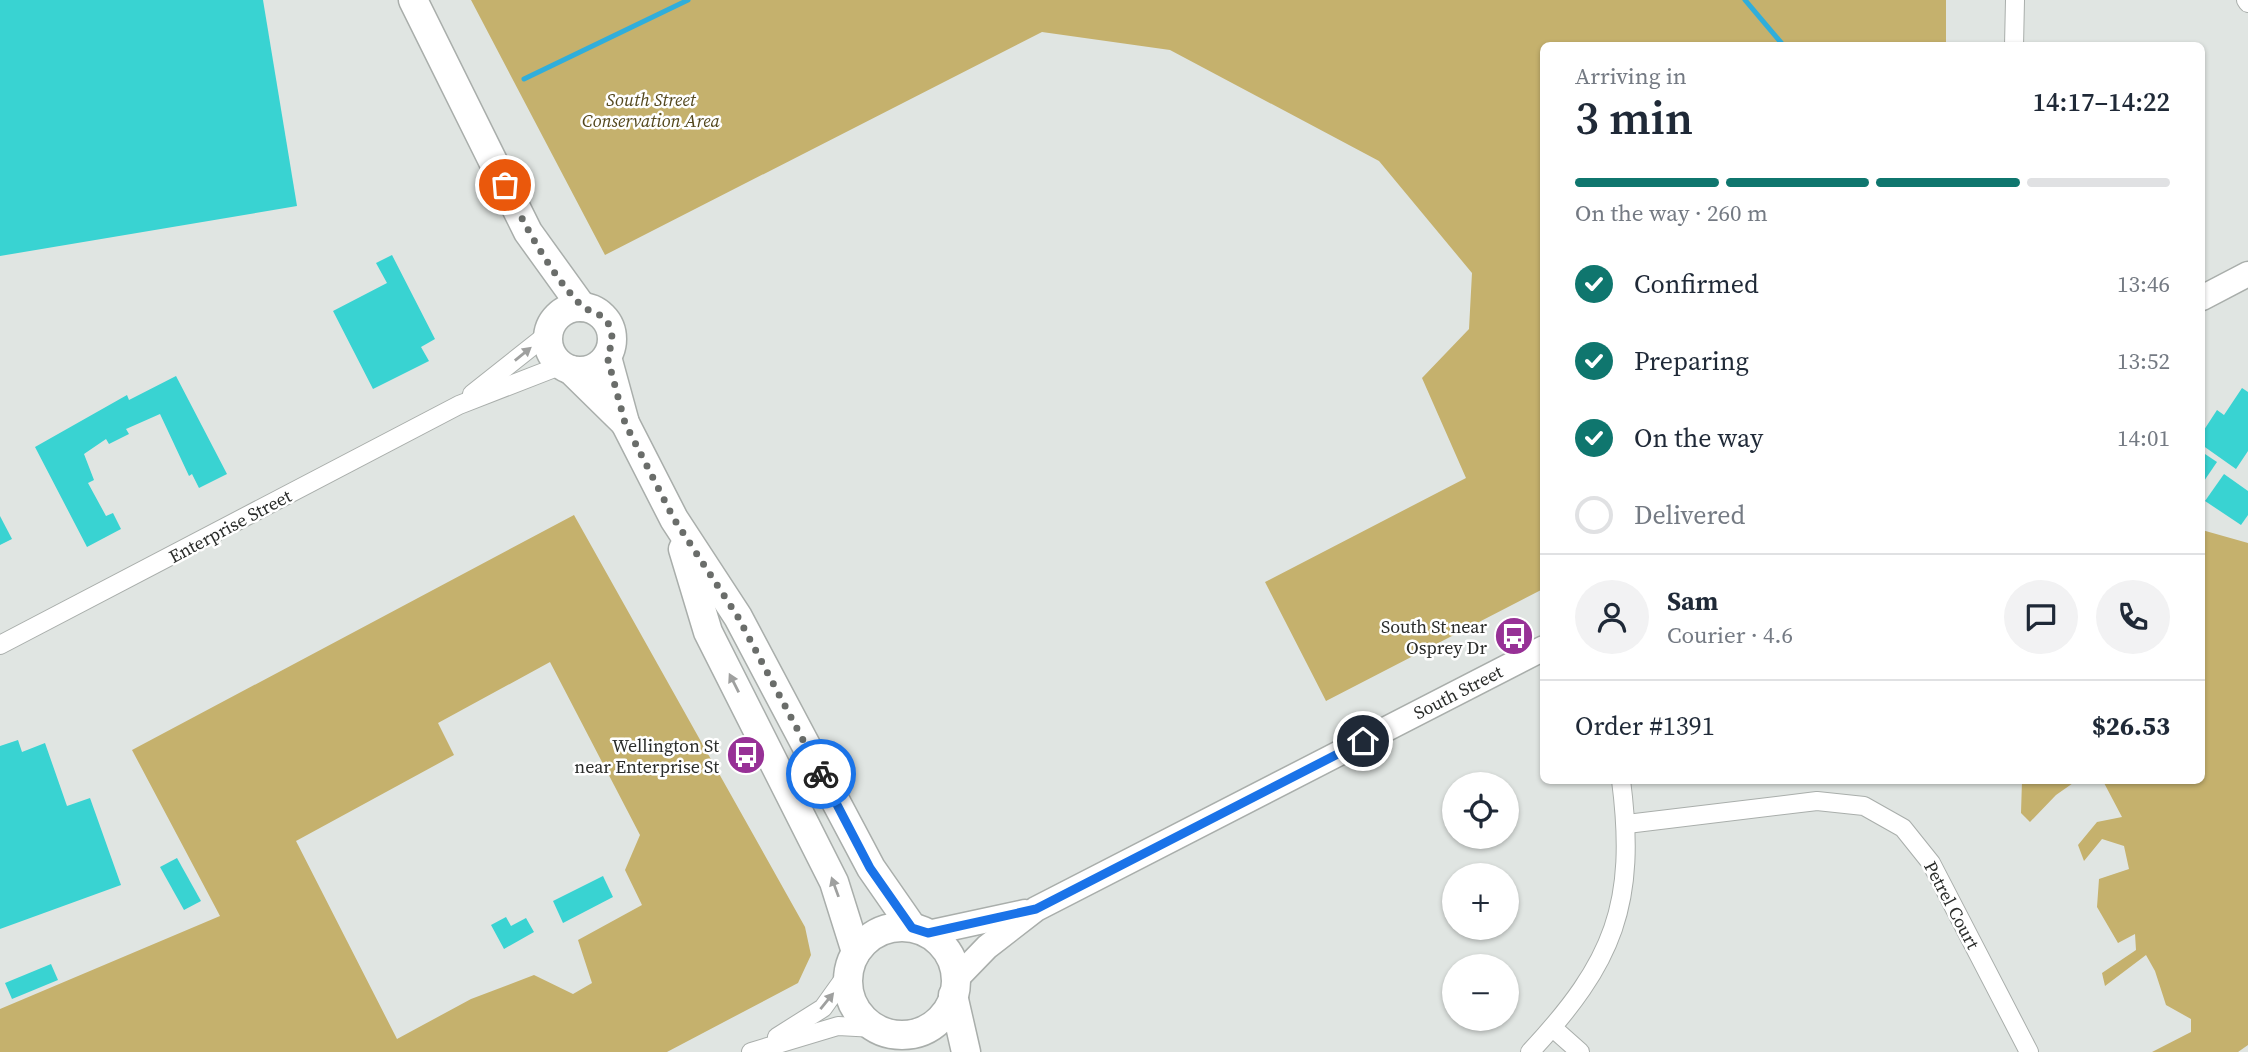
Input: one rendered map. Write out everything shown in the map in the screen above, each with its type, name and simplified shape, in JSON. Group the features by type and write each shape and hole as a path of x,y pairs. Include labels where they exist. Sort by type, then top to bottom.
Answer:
{"main road":[{"path":"412,0 528,232 582,307"},
{"path":"528,232 552,327 551,351 625,423"},
{"path":"552,327 562,313 582,307 597,312 610,327 611,347 607,356 591,369 566,368"},
{"path":"607,356 625,423 674,519 738,617 870,868 920,930 943,945 952,961 966,1052"},
{"path":"674,519 708,632 834,882 852,962 851,1000 861,1016 913,1052"},
{"path":"852,962 881,931 920,930"},
{"path":"881,1030 917,1032 932,1025 945,1012 954,987"}],"street":[{"path":"2014,42 2015,0"},
{"path":"2205,296 2248,274"},
{"name":"Enterprise Street","path":"458,405 552,327"},
{"name":"Enterprise Street","path":"0,645 458,405 566,368"},
{"name":"South Street","path":"954,987 987,947 1036,909 1540,650"},
{"path":"1530,1052 1579,997 1604,956 1619,909 1626,865 1627,824 1622,784"},
{"name":"Petrel Court","path":"1627,824 1817,801 1864,806 1902,828 1931,863 2028,1052"},
{"name":"South Street","path":"920,930 1036,909"},
{"path":"755,1050 823,1008 852,962"},
{"path":"755,1050 838,1026 881,1030"},
{"path":"1553,1028 1580,1052"}],"green space":[{"name":"South Street Conservation Area","path":"471,0 1946,0 1946,42 1540,42 1540,591 1326,701 1265,582 1466,478 1422,378 1469,329 1472,273 1379,161 1170,50 1042,32 605,255"},
{"path":"574,515 805,927 811,955 798,983 667,1052 0,1052 0,1009 220,916 132,750","holes":["550,662 640,835 625,870 642,905 578,940 592,983 573,994 534,975 471,999 397,1039 296,841 454,755 438,723"]},
{"path":"2205,531 2248,543 2248,1045 2238,1052 2152,1052 2191,1032 2191,1019 2166,1005 2155,971 2146,955 2105,986 2102,973 2136,950 2135,934 2118,943 2097,907 2099,879 2129,869 2124,846 2102,839 2084,861 2078,845 2097,822 2122,817 2105,784 2205,784"},
{"path":"2022,784 2072,784 2056,795 2030,822 2021,813"}],"building":[{"path":"0,0 263,0 297,206 0,256"},
{"path":"392,255 435,339 421,347 429,361 373,389 333,311 387,283 376,263"},
{"path":"176,376 227,474 199,488 192,474 189,476 160,414 126,429 129,434 109,444 106,439 84,454 94,480 88,483 106,516 113,513 121,529 87,547 35,447 127,395 129,400"},
{"path":"2242,388 2248,392 2248,451 2236,469 2205,447 2205,428 2217,410 2224,415"},
{"path":"2205,454 2217,462 2205,480"},
{"path":"2224,474 2248,491 2248,515 2241,525 2205,501"},
{"path":"0,516 12,539 0,545"},
{"path":"18,740 22,752 45,743 67,806 90,798 121,885 0,929 0,746"},
{"path":"177,858 201,901 184,910 160,867"},
{"path":"603,876 613,897 563,923 553,901"},
{"path":"506,917 511,926 526,918 534,932 504,949 491,925"},
{"path":"51,964 58,980 12,999 5,983"}],"waterway":[{"path":"524,79 688,0"},
{"path":"1745,0 1781,42"}],"way so far":[{"path":"505,185 528,232 582,307 597,312 605,318 610,327 611,347 607,356 625,423 674,519 738,617 821,774"}],"place":[{"name":"South St near Osprey Dr","path":"1514,636"},
{"name":"Wellington St near Enterprise St","path":"746,755"}],"route":[{"path":"821,774 870,868 912,928 928,933 976,925 1036,909 1363,741"}]}
